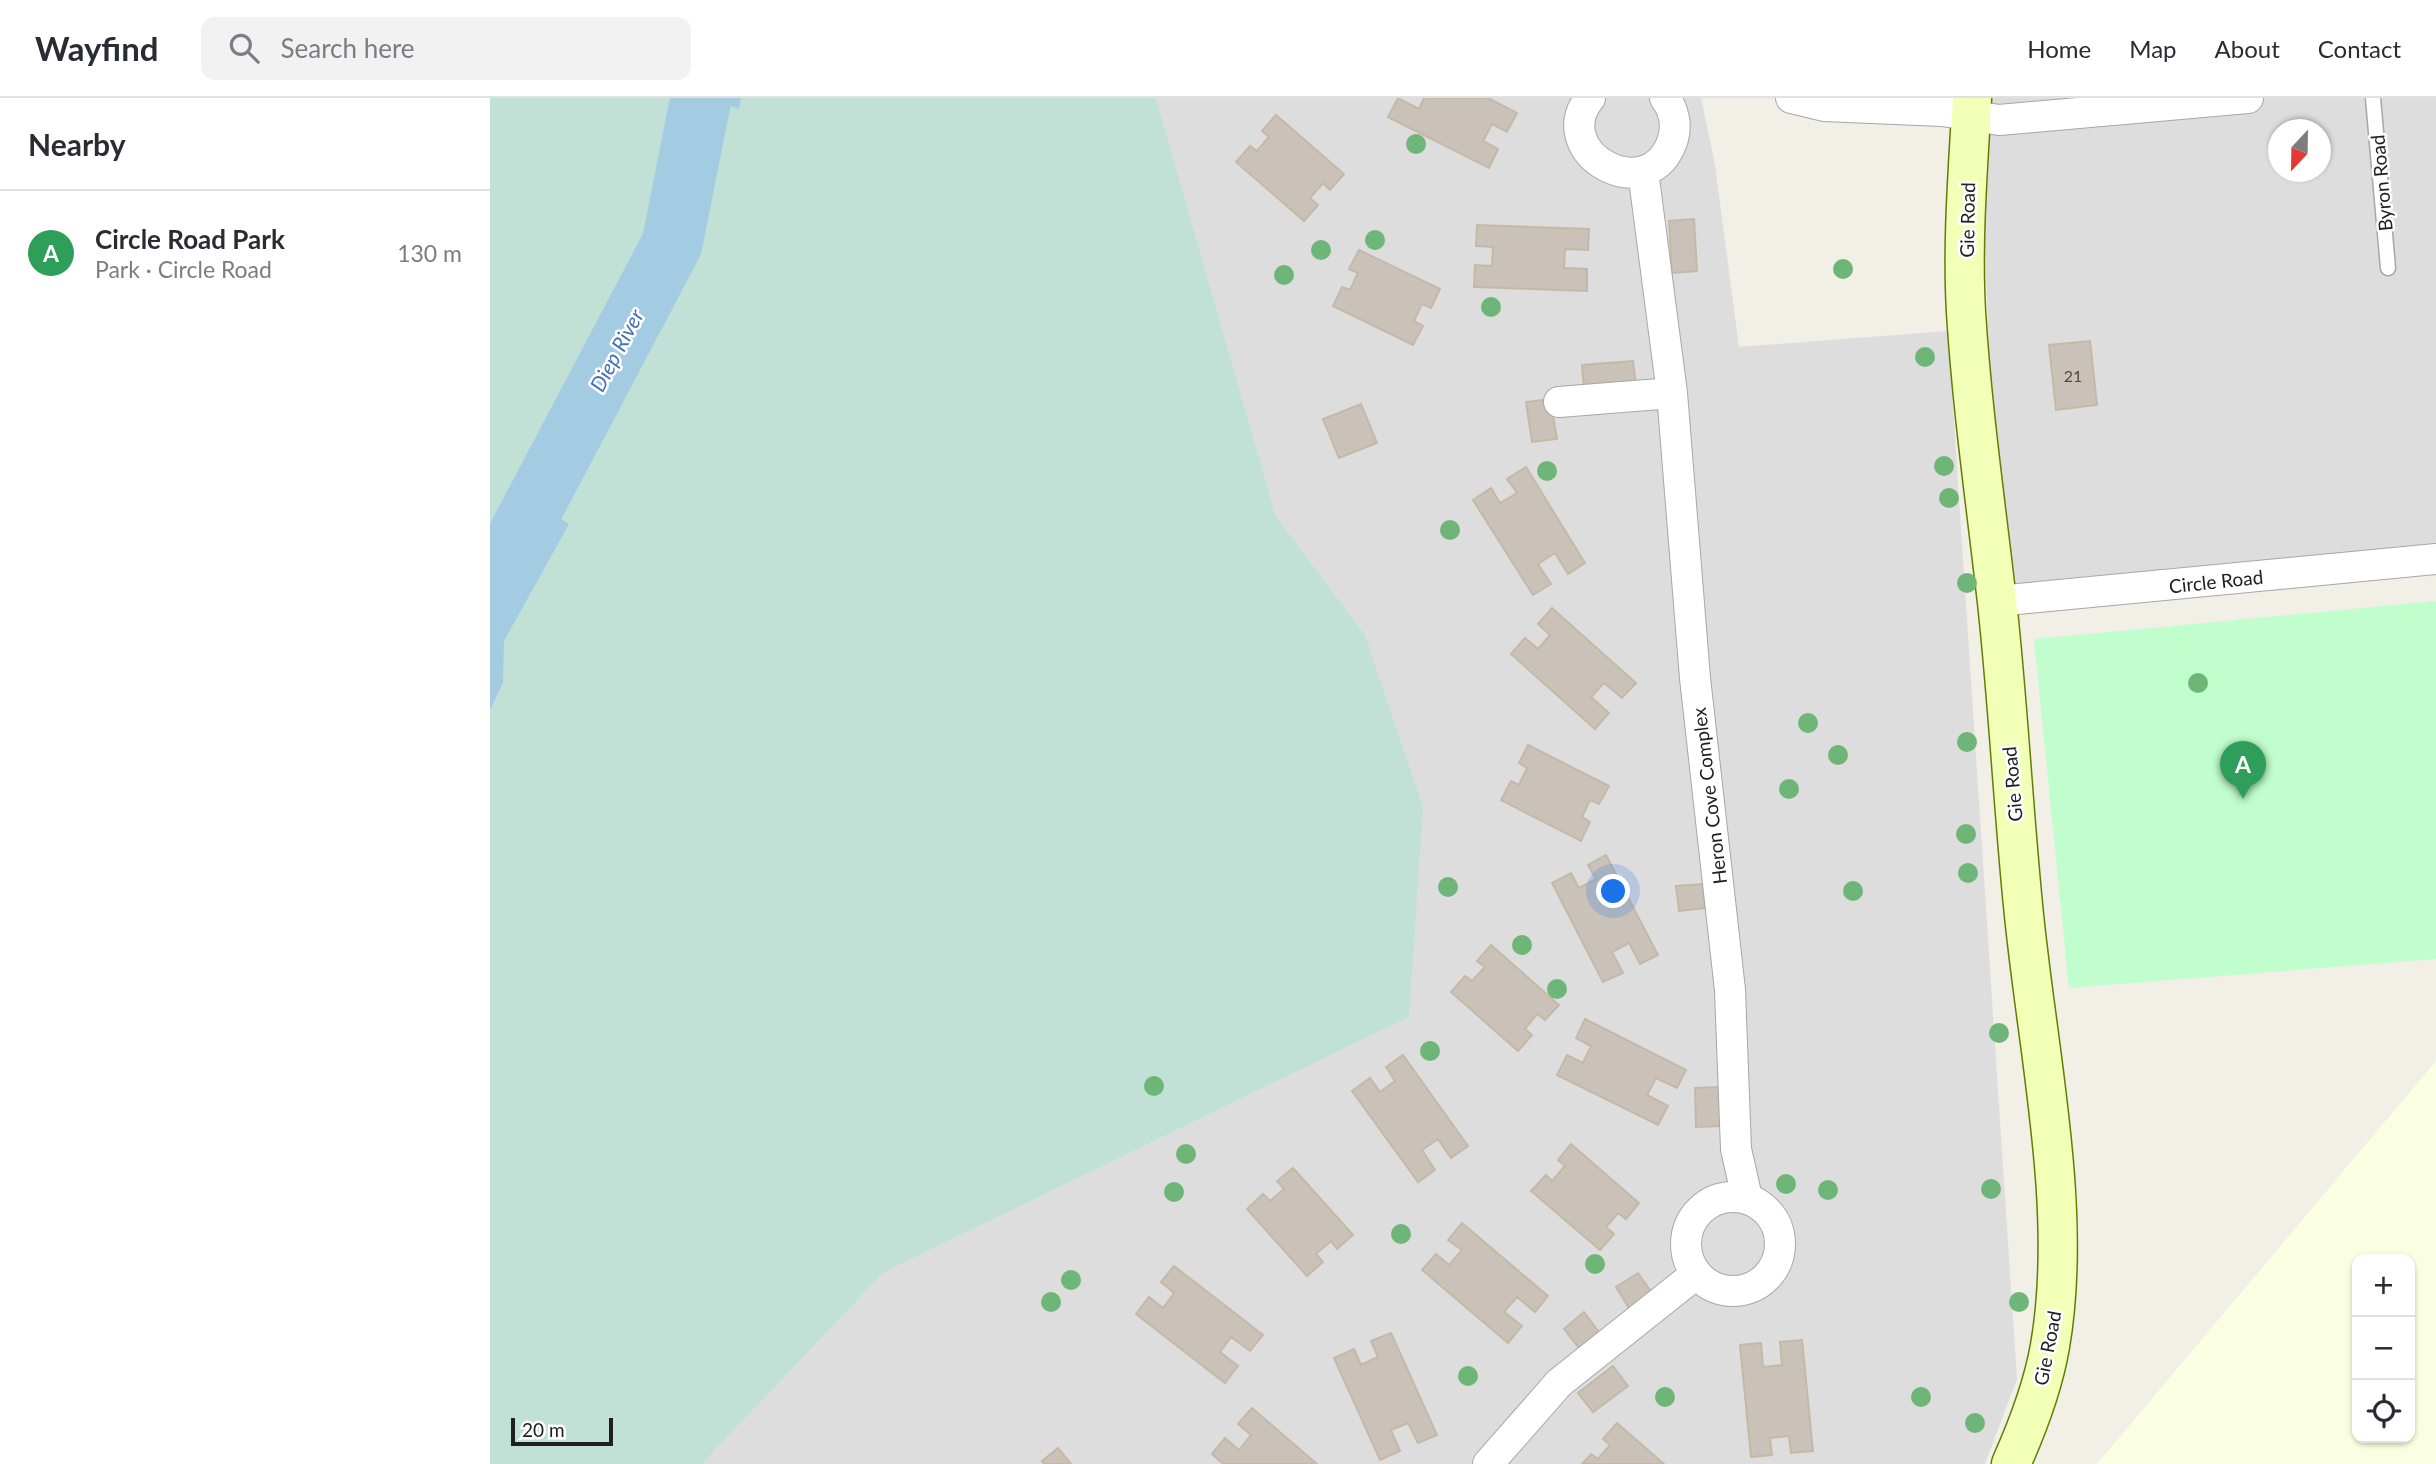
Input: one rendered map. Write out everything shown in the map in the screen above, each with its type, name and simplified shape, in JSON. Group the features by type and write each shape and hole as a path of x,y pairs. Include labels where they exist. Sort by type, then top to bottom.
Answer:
{"street":[{"path":"1590,98 1581,118 1581,133 1586,148 1595,160 1608,169 1625,173 1643,171 1658,163 1670,150 1675,132 1674,116 1665,98"},
{"path":"1791,98 1824,106 1942,111 1972,107 1999,120 2248,98"},
{"name":"Gie Road","path":"1972,107 1966,309 1983,505 1997,601 2022,902 2058,1221 2056,1296 2050,1347 2031,1417 2011,1464"},
{"name":"Heron Cove Complex","path":"1643,171 1672,393 1695,678 1730,990 1737,1149 1747,1198"},
{"path":"1559,402 1672,393"},
{"name":"Circle Road","path":"1997,601 2436,559"},
{"path":"1730,1196 1747,1198 1762,1205 1773,1217 1780,1232 1781,1248 1769,1277 1755,1287 1740,1292 1724,1291 1708,1285 1696,1275 1688,1259 1685,1242 1689,1225 1699,1211 1713,1201 1730,1196"},
{"path":"1489,1464 1559,1383 1696,1275"}],"lane":[{"name":"Byron Road","path":"2373,98 2388,268"}],"shaded area":[{"path":"490,98 1156,98 1276,516 1364,633 1423,807 1409,1017 883,1273 702,1464 490,1464"},
{"path":"708,98 741,98 739,109"},
{"path":"1156,98 1701,98 1715,165 1739,347 1948,331 2017,1379 1985,1464 702,1464 883,1273 1409,1017 1364,633 1276,516"},
{"path":"1979,98 2436,98 2436,556 1999,597"},
{"path":"535,503 569,524 504,641 503,683 490,710 490,529"},
{"path":"2436,1061 2436,1464 2097,1464"}],"green space":[{"path":"2436,601 2436,959 2069,988 2034,639"}],"building":[{"path":"1398,98 1419,109 1424,98 1488,98 1517,113 1507,132 1492,124 1483,141 1498,149 1489,168 1388,117"},
{"path":"1276,115 1344,174 1330,190 1323,183 1310,198 1318,205 1304,221 1236,162 1250,146 1257,151 1269,137 1262,131"},
{"path":"1694,219 1697,271 1672,273 1669,221"},
{"path":"1477,225 1589,229 1588,250 1565,249 1564,268 1587,269 1587,291 1474,287 1475,265 1492,266 1493,247 1476,246"},
{"path":"1359,250 1440,289 1431,308 1422,304 1414,321 1423,326 1413,345 1333,306 1342,287 1350,290 1358,273 1349,269"},
{"path":"2090,341 2097,405 2056,410 2049,345"},
{"path":"1633,361 1636,385 1584,390 1582,365"},
{"path":"1550,399 1557,439 1532,442 1526,402"},
{"path":"1361,404 1377,443 1339,458 1323,419"},
{"path":"1526,467 1585,563 1568,574 1555,553 1538,564 1551,584 1533,595 1473,500 1491,488 1500,503 1517,493 1507,479"},
{"path":"1552,608 1636,683 1622,698 1604,683 1591,697 1609,713 1595,729 1511,654 1525,638 1538,649 1550,635 1538,624"},
{"path":"1528,745 1609,786 1599,804 1590,800 1582,817 1590,822 1581,841 1501,800 1511,781 1519,785 1527,768 1519,763"},
{"path":"1606,855 1658,955 1640,964 1629,943 1612,952 1623,973 1603,982 1552,883 1571,873 1579,888 1596,879 1588,865"},
{"path":"1703,884 1705,908 1679,911 1676,886"},
{"path":"1491,945 1559,1005 1545,1020 1537,1014 1525,1029 1532,1035 1518,1051 1451,992 1465,976 1472,981 1485,967 1477,961"},
{"path":"1585,1019 1686,1070 1677,1088 1656,1078 1647,1095 1668,1106 1658,1125 1557,1075 1567,1055 1583,1063 1591,1046 1576,1038"},
{"path":"1403,1055 1468,1146 1451,1158 1438,1139 1422,1150 1435,1170 1418,1182 1352,1091 1370,1078 1380,1092 1395,1081 1386,1067"},
{"path":"1720,1087 1721,1126 1696,1127 1695,1088"},
{"path":"1571,1144 1639,1203 1626,1219 1618,1213 1606,1227 1614,1234 1600,1250 1531,1191 1546,1175 1552,1181 1565,1166 1558,1160"},
{"path":"1293,1168 1353,1235 1337,1249 1331,1241 1316,1254 1323,1262 1307,1276 1247,1209 1263,1194 1270,1201 1284,1189 1277,1181"},
{"path":"1462,1223 1548,1296 1535,1312 1517,1297 1504,1312 1522,1326 1508,1343 1422,1270 1436,1254 1449,1265 1462,1250 1448,1240"},
{"path":"1174,1266 1263,1335 1250,1351 1231,1337 1220,1352 1238,1366 1225,1383 1136,1314 1149,1297 1163,1308 1174,1293 1161,1282"},
{"path":"1638,1273 1652,1293 1629,1308 1616,1287"},
{"path":"1584,1312 1599,1332 1579,1348 1564,1329"},
{"path":"1391,1333 1437,1435 1418,1443 1408,1423 1391,1430 1400,1451 1380,1460 1334,1358 1354,1349 1361,1365 1378,1357 1371,1341"},
{"path":"1802,1340 1813,1451 1791,1453 1789,1436 1770,1438 1772,1455 1751,1457 1740,1345 1761,1343 1763,1367 1782,1365 1780,1342"},
{"path":"1613,1366 1628,1386 1593,1412 1578,1393"},
{"path":"1252,1408 1317,1464 1223,1464 1212,1454 1225,1438 1239,1450 1251,1435 1238,1424"},
{"path":"1617,1423 1664,1464 1582,1464 1591,1454 1598,1459 1610,1445 1603,1439"},
{"path":"1058,1448 1071,1464 1044,1464 1042,1461"}],"waterway":[{"name":"Diep River","path":"490,589 672,244 701,98"}],"place":[{"name":"Circle Road Park","path":"2243,799"}]}
